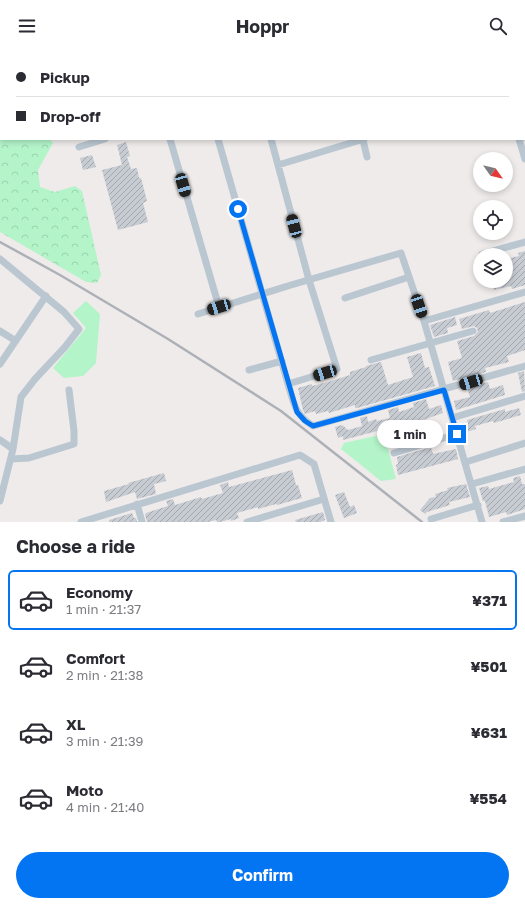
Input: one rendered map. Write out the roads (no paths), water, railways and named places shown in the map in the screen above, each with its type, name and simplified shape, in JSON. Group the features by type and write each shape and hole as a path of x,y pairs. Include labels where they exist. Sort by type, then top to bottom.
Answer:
{"street":[{"path":"79,147 101,140"},
{"path":"170,140 219,307"},
{"path":"218,140 288,384 297,412 305,421 313,426 525,366"},
{"path":"271,140 309,280 337,369 288,384"},
{"path":"278,165 348,142 364,140 367,157"},
{"path":"519,140 525,159"},
{"path":"504,248 525,242"},
{"path":"198,314 402,253 466,462 482,522"},
{"path":"0,259 64,312 78,329 65,347 20,397 13,449 0,500"},
{"path":"345,298 409,278"},
{"path":"424,321 525,292"},
{"path":"0,364 46,296"},
{"path":"0,331 16,342"},
{"path":"371,360 473,331"},
{"path":"249,370 282,361"},
{"path":"11,459 28,458 74,444 69,390"},
{"path":"452,418 525,396"},
{"path":"394,453 457,434"},
{"path":"0,440 13,449"},
{"path":"466,462 525,444"},
{"path":"81,522 300,455 314,464 331,522"},
{"path":"472,484 525,469"},
{"path":"247,522 324,499"},
{"path":"137,504 142,522"},
{"path":"431,518 478,505"},
{"path":"503,522 525,516"}],"railway":[{"path":"0,242 60,275 168,339 281,411 422,522"}]}
